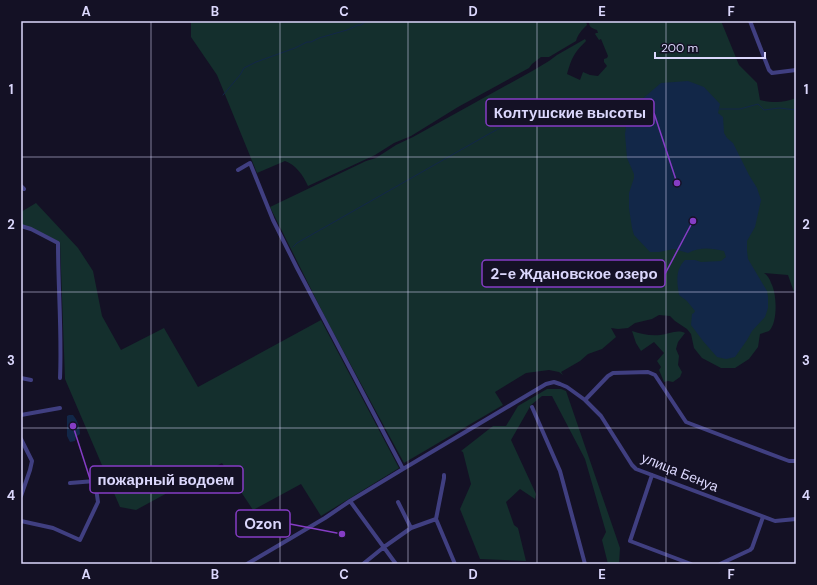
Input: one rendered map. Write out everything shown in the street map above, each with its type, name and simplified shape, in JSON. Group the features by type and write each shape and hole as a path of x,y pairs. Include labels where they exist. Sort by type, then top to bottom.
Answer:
{"street":[{"path":"750,21 769,70 772,73 796,70"},
{"path":"238,170 250,163 273,220 297,268 403,468"},
{"path":"21,226 31,229 58,243 61,356 60,378"},
{"path":"585,400 608,376 613,373 648,372 655,375 686,422 789,461 796,461"},
{"path":"21,378 31,380"},
{"name":"улица Бенуа","path":"247,564 325,518 403,468 546,384 554,382 567,387 585,400 601,416 636,469 775,521 796,519"},
{"path":"532,407 560,471 585,564"},
{"path":"21,415 60,408"},
{"path":"21,439 32,461 30,470 23,484 21,496"},
{"path":"444,475 436,519 455,564"},
{"path":"652,475 630,541 691,564"},
{"path":"21,521 53,528 80,540 98,502 95,482 70,483"},
{"path":"350,501 396,564"},
{"path":"398,502 411,528"},
{"path":"720,564 752,548 763,517"},
{"path":"363,564 411,528 436,519"}],"green space":[{"path":"191,21 586,21 587,25 580,33 576,41 549,57 541,57 529,68 458,107 411,136 394,143 375,155 308,186 299,171 293,165 285,161 257,173 217,75 191,37"},
{"path":"589,21 721,21 739,65 757,83 760,100 778,102 796,98 796,293 794,292 788,275 764,273 770,280 773,288 776,308 774,322 769,331 760,334 758,347 749,359 735,368 721,368 702,358 694,348 691,334 670,316 659,315 652,319 635,323 628,328 611,328 616,337 602,349 588,354 580,361 561,372 563,375 559,372 549,370 526,373 495,392 503,405 404,463 327,321 270,207 366,161 376,158 396,145 534,70 585,39 586,41 570,63 567,74 580,80 583,72 598,76 607,66 604,59 608,56 601,39 599,40 595,34 598,33 597,30 593,29 589,25"},
{"path":"36,203 78,248 93,271 102,316 121,350 164,328 198,387 321,320 399,468 321,516 301,484 253,510 222,463 136,510 120,507 65,379 60,242 29,227 21,225 21,212"},
{"path":"632,331 653,335 676,332 685,333 678,342 676,349 679,356 678,365 682,372 680,377 673,382 664,382 659,370 661,367 657,361 664,353 654,342 641,351 636,343"},
{"path":"547,389 561,389 566,391 620,548 619,564 608,564 602,540 606,532 585,459 552,396 542,396 531,405 511,440 536,494 535,499 520,489 506,502 514,525 518,528 526,561 480,559 460,509 471,484 463,452 461,451 493,426 506,426 518,406"}],"water":[{"path":"688,81 704,87 720,104 718,113 723,117 724,133 733,143 757,188 761,200 755,227 747,241 747,251 748,259 767,291 768,308 765,317 752,331 735,357 726,359 717,357 691,325 692,314 695,311 687,301 679,295 677,281 678,272 685,260 695,260 701,262 721,261 726,257 724,251 706,249 688,253 674,249 650,252 634,235 629,208 629,193 634,174 627,158 625,134 627,116 633,105 661,83"},
{"path":"73,415 76,419 80,434 76,437 75,441 70,442 67,436 67,416"}],"waterway":[{"path":"223,95 244,68 307,42 311,42 319,38 361,25 366,21"},
{"path":"293,247 297,243 535,109 559,105 566,98 580,104 584,112 604,110 608,107 614,113 628,116"},
{"path":"719,109 740,109 758,104 764,110 779,108 796,110"}],"place":[{"name":"Колтушские высоты","path":"677,183"},
{"name":"2-е Ждановское озеро","path":"693,221"},
{"name":"пожарный водоем","path":"73,426"},
{"name":"Ozon","path":"342,534"}]}
